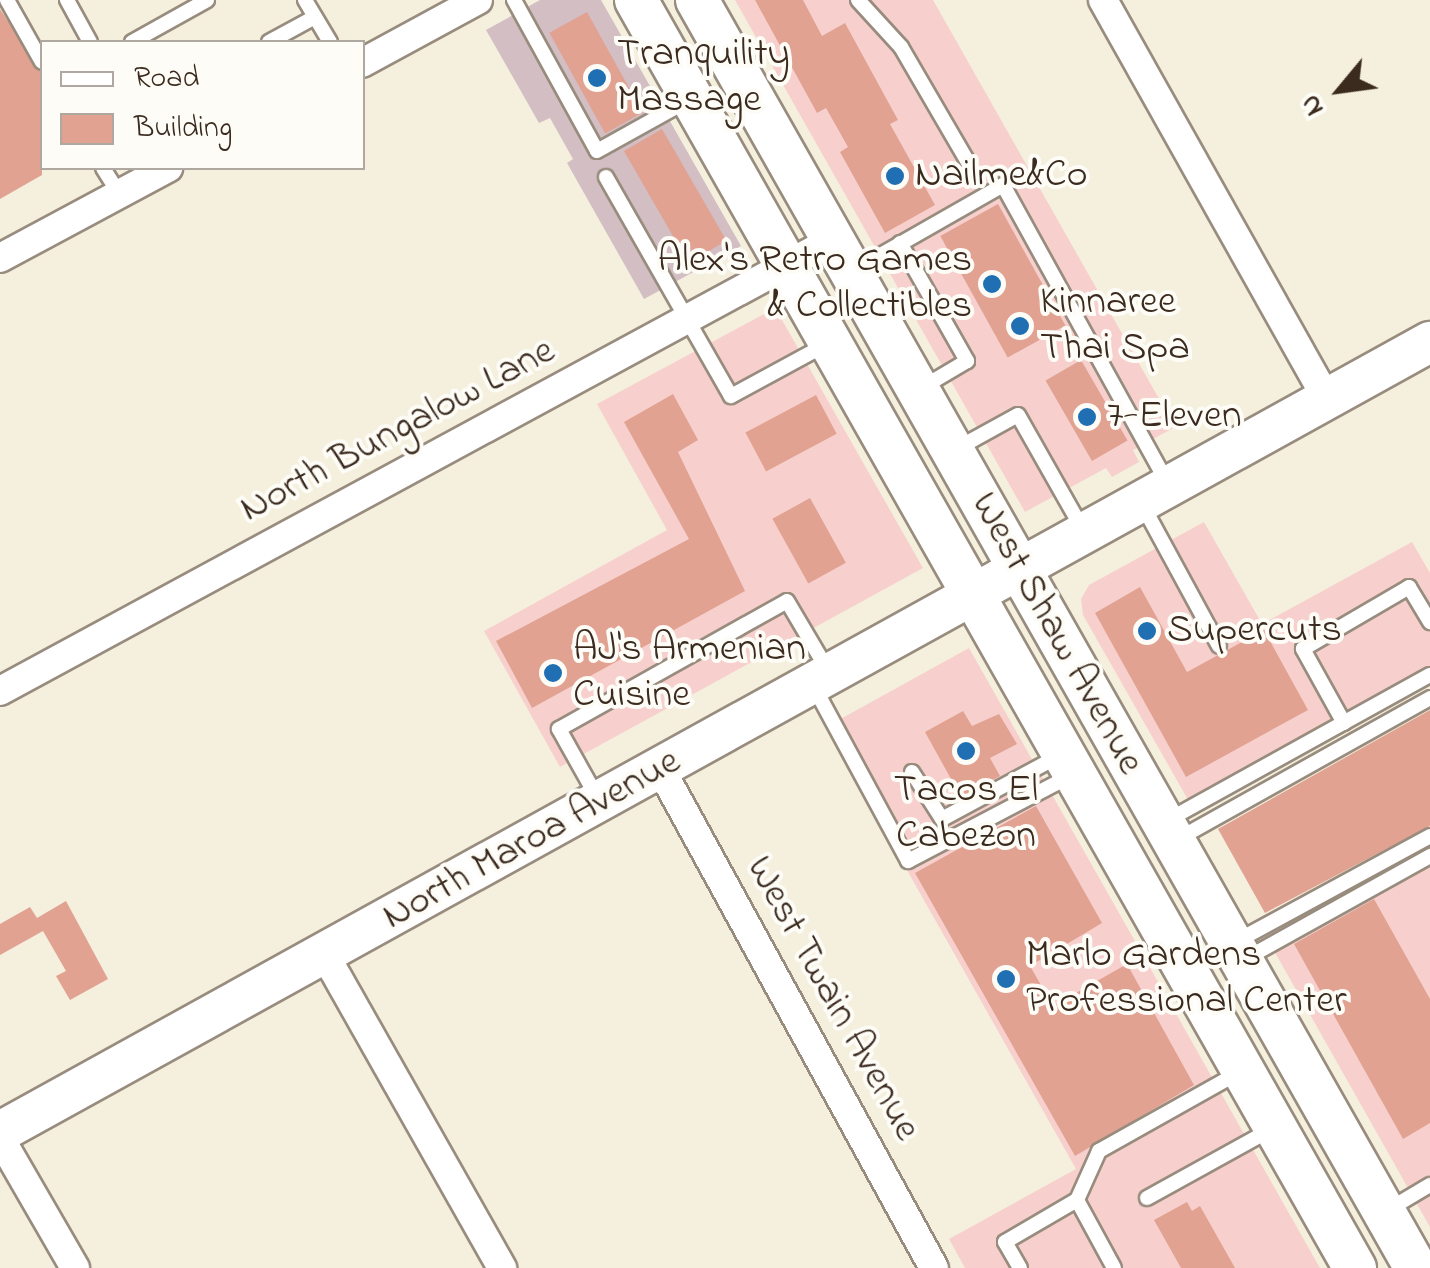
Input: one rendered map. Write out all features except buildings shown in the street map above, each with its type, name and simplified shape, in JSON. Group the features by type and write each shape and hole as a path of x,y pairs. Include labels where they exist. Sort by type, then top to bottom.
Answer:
{"main road":[{"name":"West Shaw Avenue","path":"636,0 1243,1070 1344,1265"},
{"name":"West Shaw Avenue","path":"697,0 1416,1268"},
{"name":"North Maroa Avenue","path":"0,1135 974,596 1325,396 1430,342"}],"street":[{"path":"365,60 478,0"},
{"path":"1103,0 1325,396"},
{"path":"0,258 161,170"},
{"name":"North Bungalow Lane","path":"0,691 788,266 842,256"},
{"name":"West Twain Avenue","path":"660,768 934,1268"},
{"path":"325,955 502,1268"},
{"path":"0,1135 75,1268"}],"lane":[{"path":"6,0 40,59"},
{"path":"136,40 207,0"},
{"path":"305,0 329,40"},
{"path":"514,0 597,151 692,98"},
{"path":"858,0 900,47 968,162"},
{"path":"70,1 89,40"},
{"path":"273,40 315,17"},
{"path":"104,170 119,194"},
{"path":"606,177 731,396 830,342"},
{"path":"842,256 900,243 1003,185 1155,493 1219,646"},
{"path":"900,243 966,361 918,390"},
{"path":"953,451 1018,415 1084,533"},
{"path":"1344,723 1303,649 1409,587 1430,622"},
{"path":"600,802 559,729 786,600 908,861 1070,763"},
{"path":"1169,832 1344,723 1430,675"},
{"path":"1169,832 1430,698"},
{"path":"912,772 942,819 1070,763"},
{"path":"1237,952 1430,836"},
{"path":"1237,952 1430,856"},
{"path":"1020,1268 1006,1242 1077,1200 1098,1151 1243,1070"},
{"path":"1148,1198 1275,1128"},
{"path":"1384,1212 1430,1185"},
{"path":"1077,1200 1114,1268"}],"shaded area":[{"path":"540,0 601,0 741,246 644,299 567,163 573,159 550,118 539,123 486,30"},
{"path":"735,0 933,0 1175,427 1133,450 1139,462 1112,477 1106,468 1025,512"},
{"path":"766,313 782,320 923,568 560,767 484,631 667,530 597,404"},
{"path":"1204,522 1262,624 1412,542 1430,573 1430,683 1195,812 1083,615 1081,599 1089,585"},
{"path":"969,648 1320,1268 965,1268 949,1239 1076,1169 826,727"},
{"path":"1430,833 1430,1227 1260,926"}],"place":[{"name":"Tranquility Massage","path":"597,78"},
{"name":"Nailme&Co","path":"895,176"},
{"name":"Alex's Retro Games & Collectibles","path":"992,284"},
{"name":"Kinnaree Thai Spa","path":"1020,326"},
{"name":"7-Eleven","path":"1087,417"},
{"name":"Supercuts","path":"1147,631"},
{"name":"AJ's Armenian Cuisine","path":"553,673"},
{"name":"Tacos El Cabezon","path":"966,751"},
{"name":"Marlo Gardens Professional Center","path":"1006,979"}]}
